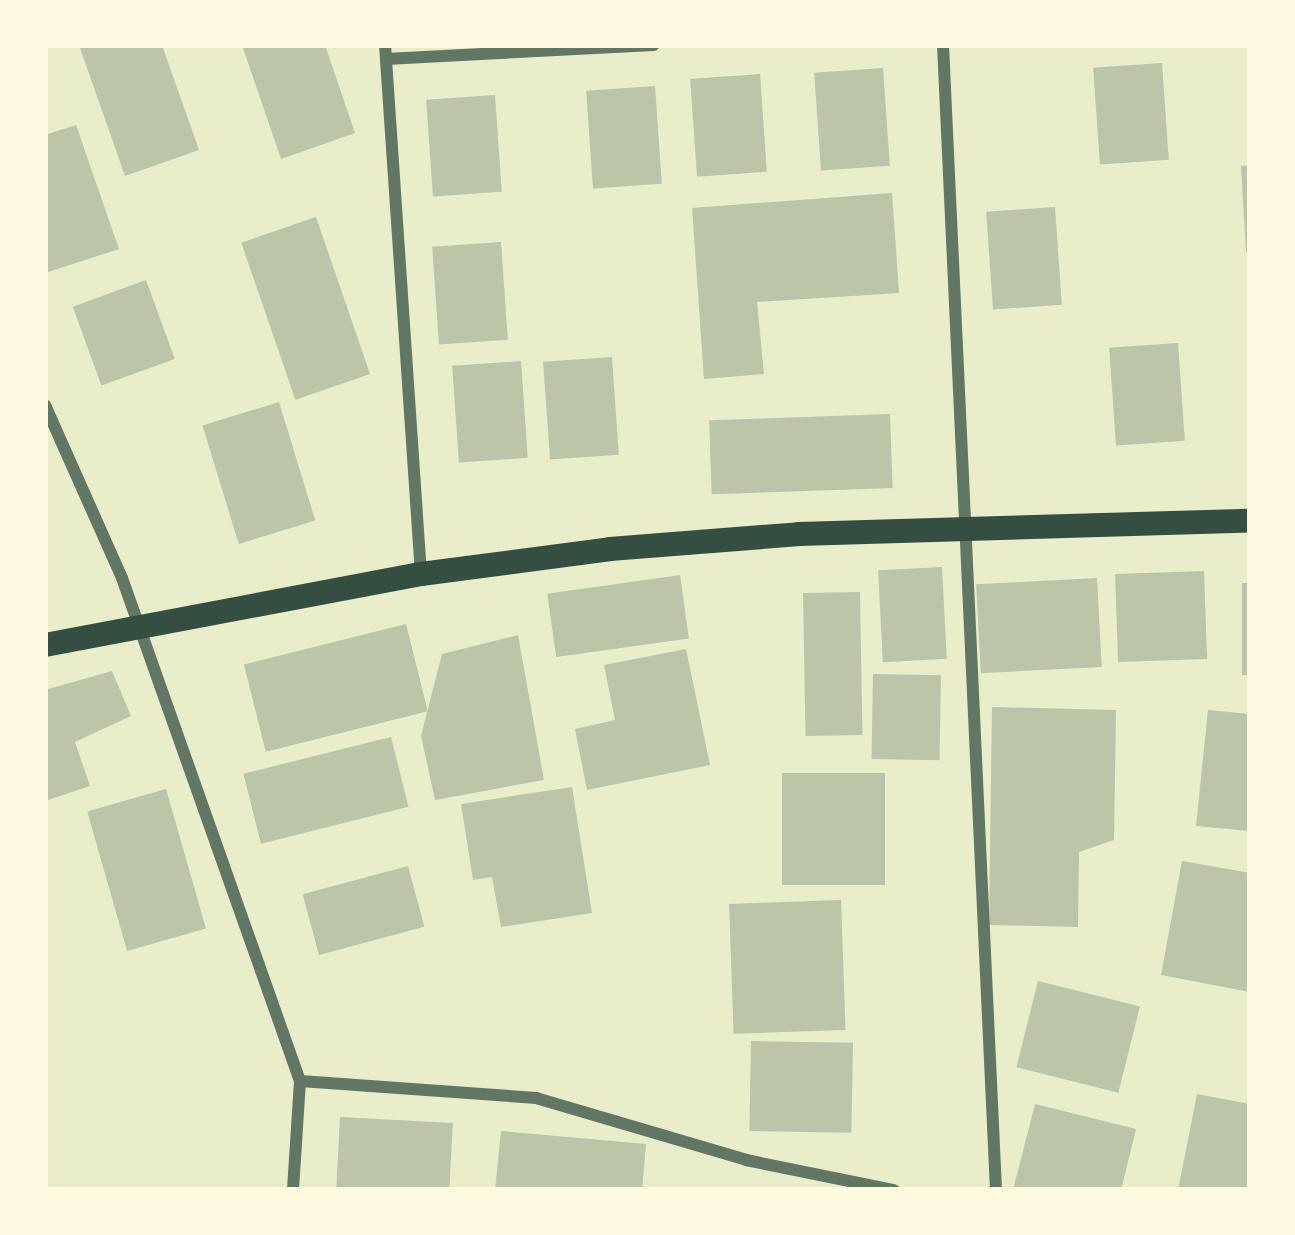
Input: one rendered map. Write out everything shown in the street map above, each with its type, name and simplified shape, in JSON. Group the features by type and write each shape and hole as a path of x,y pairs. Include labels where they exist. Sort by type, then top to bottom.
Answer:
{"main road":[{"path":"45,645 421,574 673,543 1250,521"}],"street":[{"path":"421,574 385,52 653,45"},
{"path":"943,45 960,530 996,1190"},
{"path":"45,405 122,578 300,1081 293,1190"},
{"path":"300,1081 536,1097 746,1160 894,1190"}],"building":[{"path":"79,45 162,45 199,150 125,176"},
{"path":"242,45 325,45 355,133 281,159"},
{"path":"1162,63 1169,160 1100,165 1093,68"},
{"path":"883,68 890,166 821,171 814,73"},
{"path":"760,74 767,172 697,177 690,79"},
{"path":"655,86 662,184 593,189 586,91"},
{"path":"495,95 502,192 433,197 426,100"},
{"path":"76,125 119,249 45,273 45,135"},
{"path":"1250,165 1250,252 1246,252 1241,166"},
{"path":"892,193 899,293 757,302 764,374 704,379 692,208"},
{"path":"1055,207 1062,305 993,310 986,212"},
{"path":"316,217 370,374 295,400 241,243"},
{"path":"501,242 508,340 439,345 432,247"},
{"path":"146,280 175,359 101,386 73,307"},
{"path":"1178,343 1185,441 1116,446 1109,348"},
{"path":"612,357 619,455 550,460 543,362"},
{"path":"521,361 528,458 459,463 452,366"},
{"path":"279,402 315,521 239,544 202,425"},
{"path":"890,414 893,488 712,494 709,420"},
{"path":"942,567 947,659 883,662 878,570"},
{"path":"1204,571 1207,659 1118,662 1115,574"},
{"path":"680,575 689,638 556,657 547,594"},
{"path":"1097,578 1102,667 981,673 976,584"},
{"path":"1242,583 1250,583 1250,675 1242,675"},
{"path":"860,592 862,735 806,736 803,593"},
{"path":"406,624 428,711 266,752 244,664"},
{"path":"518,635 544,780 435,800 421,736 442,654"},
{"path":"686,649 710,765 587,790 575,729 615,720 604,665"},
{"path":"112,671 131,716 75,742 90,786 45,801 45,690"},
{"path":"873,674 941,675 940,760 872,759"},
{"path":"992,707 1116,710 1114,840 1079,852 1078,927 989,925"},
{"path":"1208,710 1250,714 1250,831 1196,826"},
{"path":"391,737 408,807 261,844 244,774"},
{"path":"782,773 885,773 885,885 782,885"},
{"path":"572,787 592,913 501,927 492,877 473,880 461,804"},
{"path":"166,789 206,928 127,951 87,812"},
{"path":"1182,861 1250,873 1250,992 1161,975"},
{"path":"408,866 424,927 319,955 303,894"},
{"path":"841,900 846,1030 734,1034 729,904"},
{"path":"1038,981 1140,1006 1118,1093 1016,1067"},
{"path":"751,1041 853,1043 851,1133 749,1131"},
{"path":"1197,1094 1250,1104 1250,1190 1178,1190"},
{"path":"1035,1104 1136,1129 1121,1190 1013,1190"},
{"path":"340,1117 453,1123 449,1190 336,1190"},
{"path":"501,1131 646,1144 642,1190 495,1190"}]}
